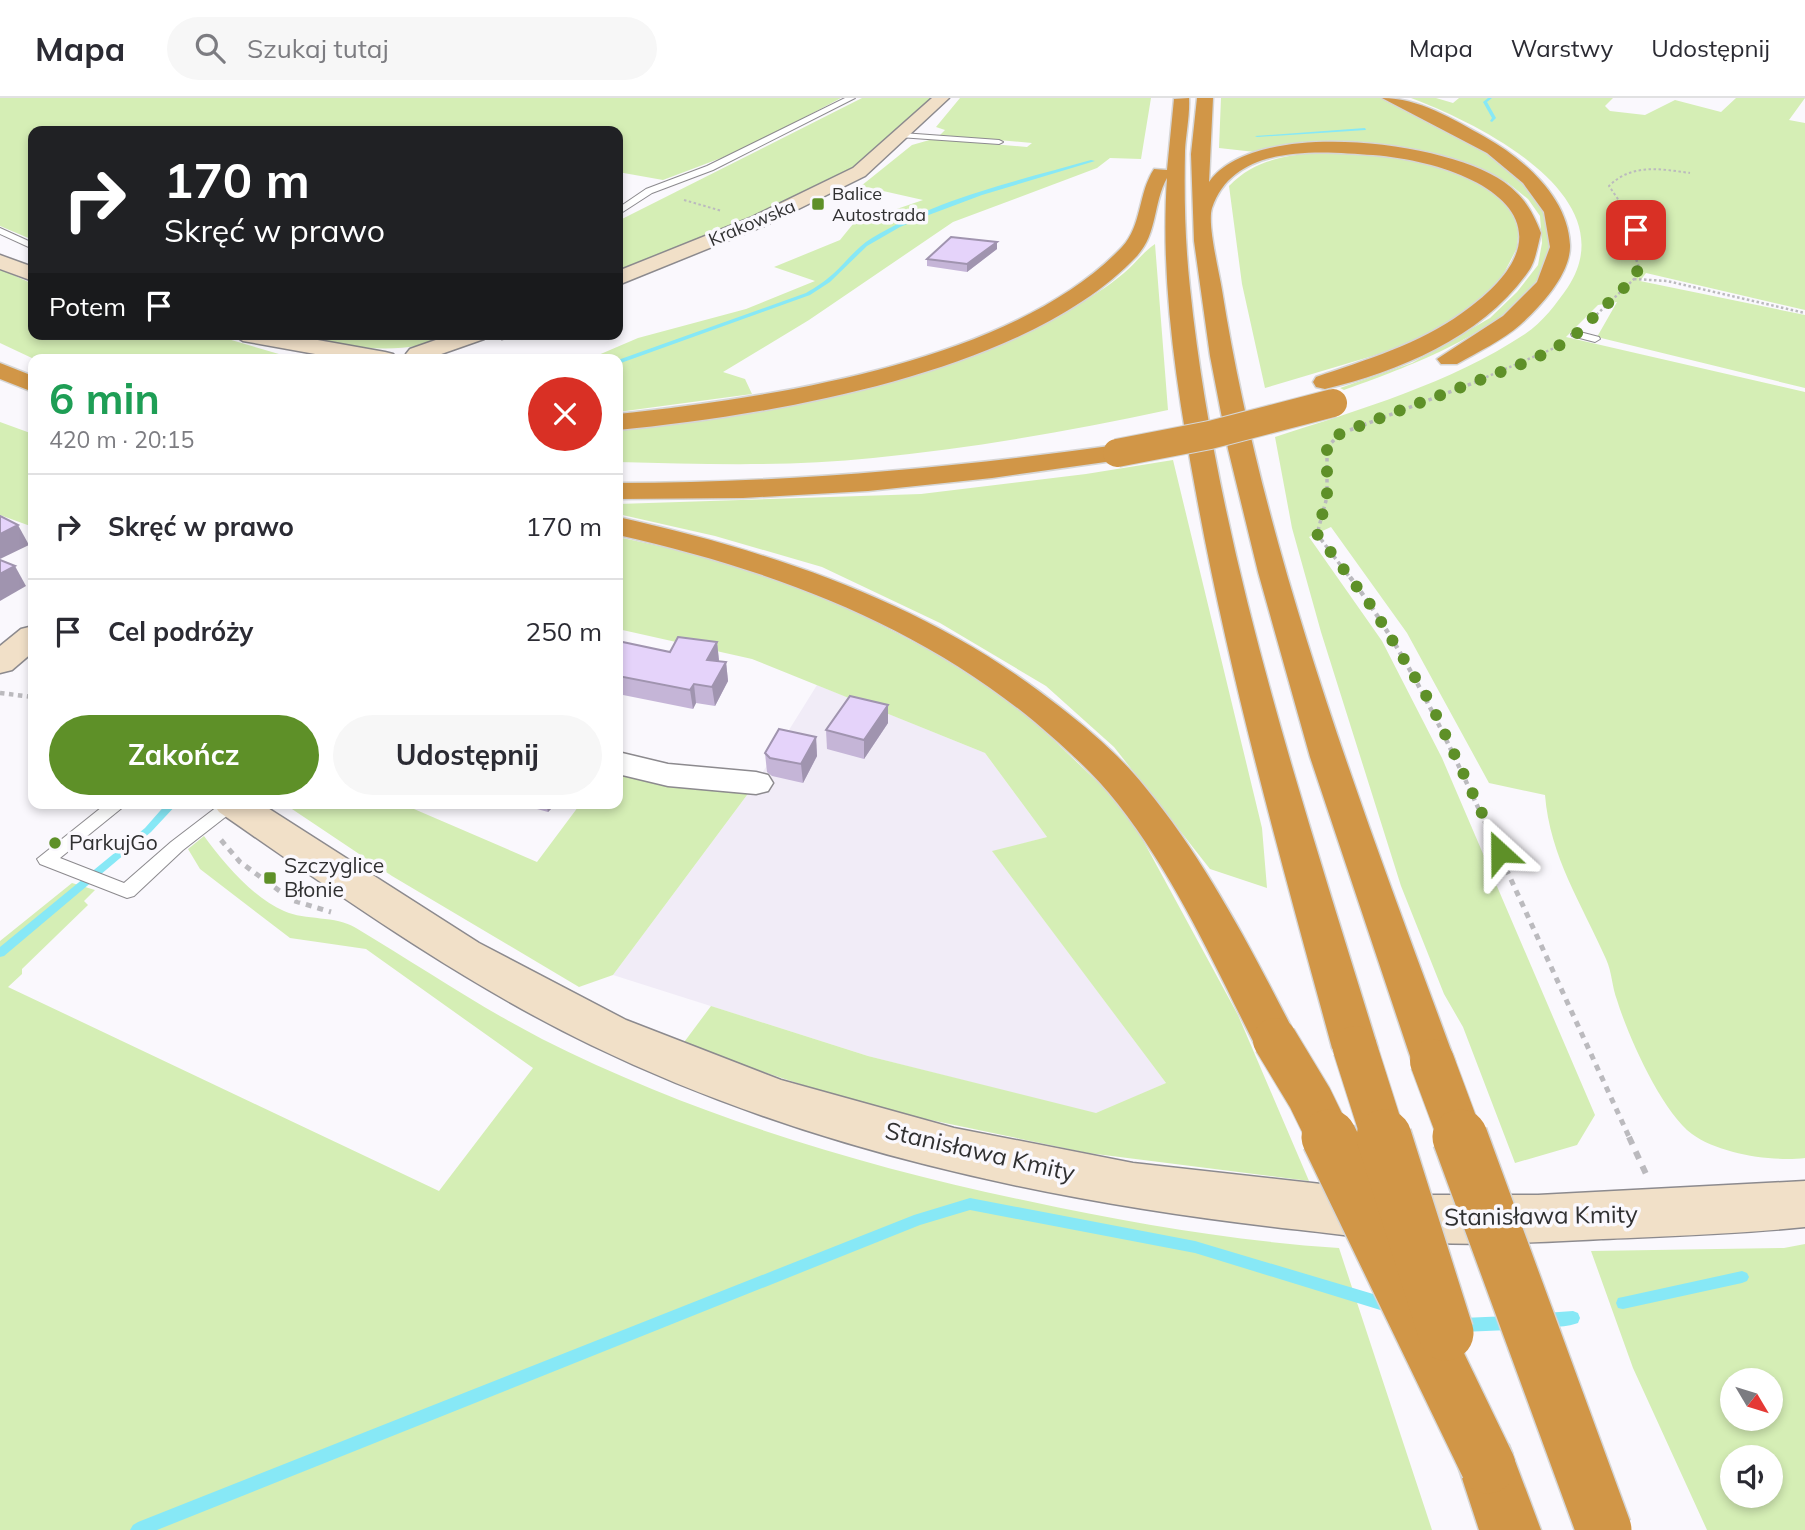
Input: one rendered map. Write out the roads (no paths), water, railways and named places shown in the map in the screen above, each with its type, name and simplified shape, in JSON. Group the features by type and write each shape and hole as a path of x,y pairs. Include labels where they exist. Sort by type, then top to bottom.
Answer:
{"highway":[{"path":"1182,98 1175,151 1173,242 1181,322 1220,547 1265,737 1355,1048 1510,1530"},
{"path":"1205,98 1202,209 1222,360 1239,446 1300,669 1347,820 1432,1061 1604,1530"},
{"path":"623,470 717,471 861,465 1006,450 1210,435 1329,393 1439,364 1508,324 1536,297 1549,279 1562,244 1560,226 1552,206 1518,167 1463,130 1390,98"},
{"path":"1202,209 1222,177 1235,165 1262,155 1320,148 1390,152 1449,163 1496,183 1518,202 1529,228 1527,253 1516,274 1488,304 1460,325 1329,393"},
{"path":"623,421 740,406 870,378 950,354 1034,319 1100,279 1135,245 1145,226 1156,179 1175,151"},
{"path":"0,369 28,377"},
{"path":"0,369 28,383"},
{"path":"1,397 28,406"},
{"path":"623,492 774,489 903,481 1116,443"},
{"path":"623,527 744,557 840,590 943,642 997,675 1041,707 1087,749 1139,804 1187,876 1275,1040 1310,1098 1488,1466"}],"main road":[{"name":"Krakowska","path":"623,277 757,222 859,172 941,98"},
{"path":"0,261 28,273"},
{"path":"267,340 353,354"},
{"path":"418,354 459,340"},
{"path":"467,354 490,340"},
{"path":"279,343 309,354"},
{"name":"Stanisława Kmity","path":"240,809 422,930 529,992 659,1054 831,1115 1047,1169 1217,1198 1452,1220 1664,1214 1805,1204"}],"street":[{"path":"623,764 668,775 756,783"}],"lane":[{"path":"623,208 642,195 710,168 851,98"},
{"path":"902,135 999,142"},
{"path":"0,232 28,244"},
{"path":"1576,334 1595,340"},
{"path":"111,809 46,859 127,891 187,838 225,809"}],"waterway":[{"path":"1490,98 1485,102 1494,118 1492,121"},
{"path":"1257,136 1365,129"},
{"path":"623,360 808,294 828,281 865,245 898,226 980,194 1093,161"},
{"path":"0,953 148,830 167,809"},
{"path":"138,1530 919,1219 970,1204 1195,1247 1390,1306"},
{"path":"1623,1303 1742,1277"},
{"path":"1545,1320 1573,1318"},
{"path":"1462,1325 1509,1323"}],"place":[{"name":"Balice Autostrada","path":"818,204"},
{"name":"ParkujGo","path":"55,843"},
{"name":"Szczyglice Błonie","path":"270,878"}]}
